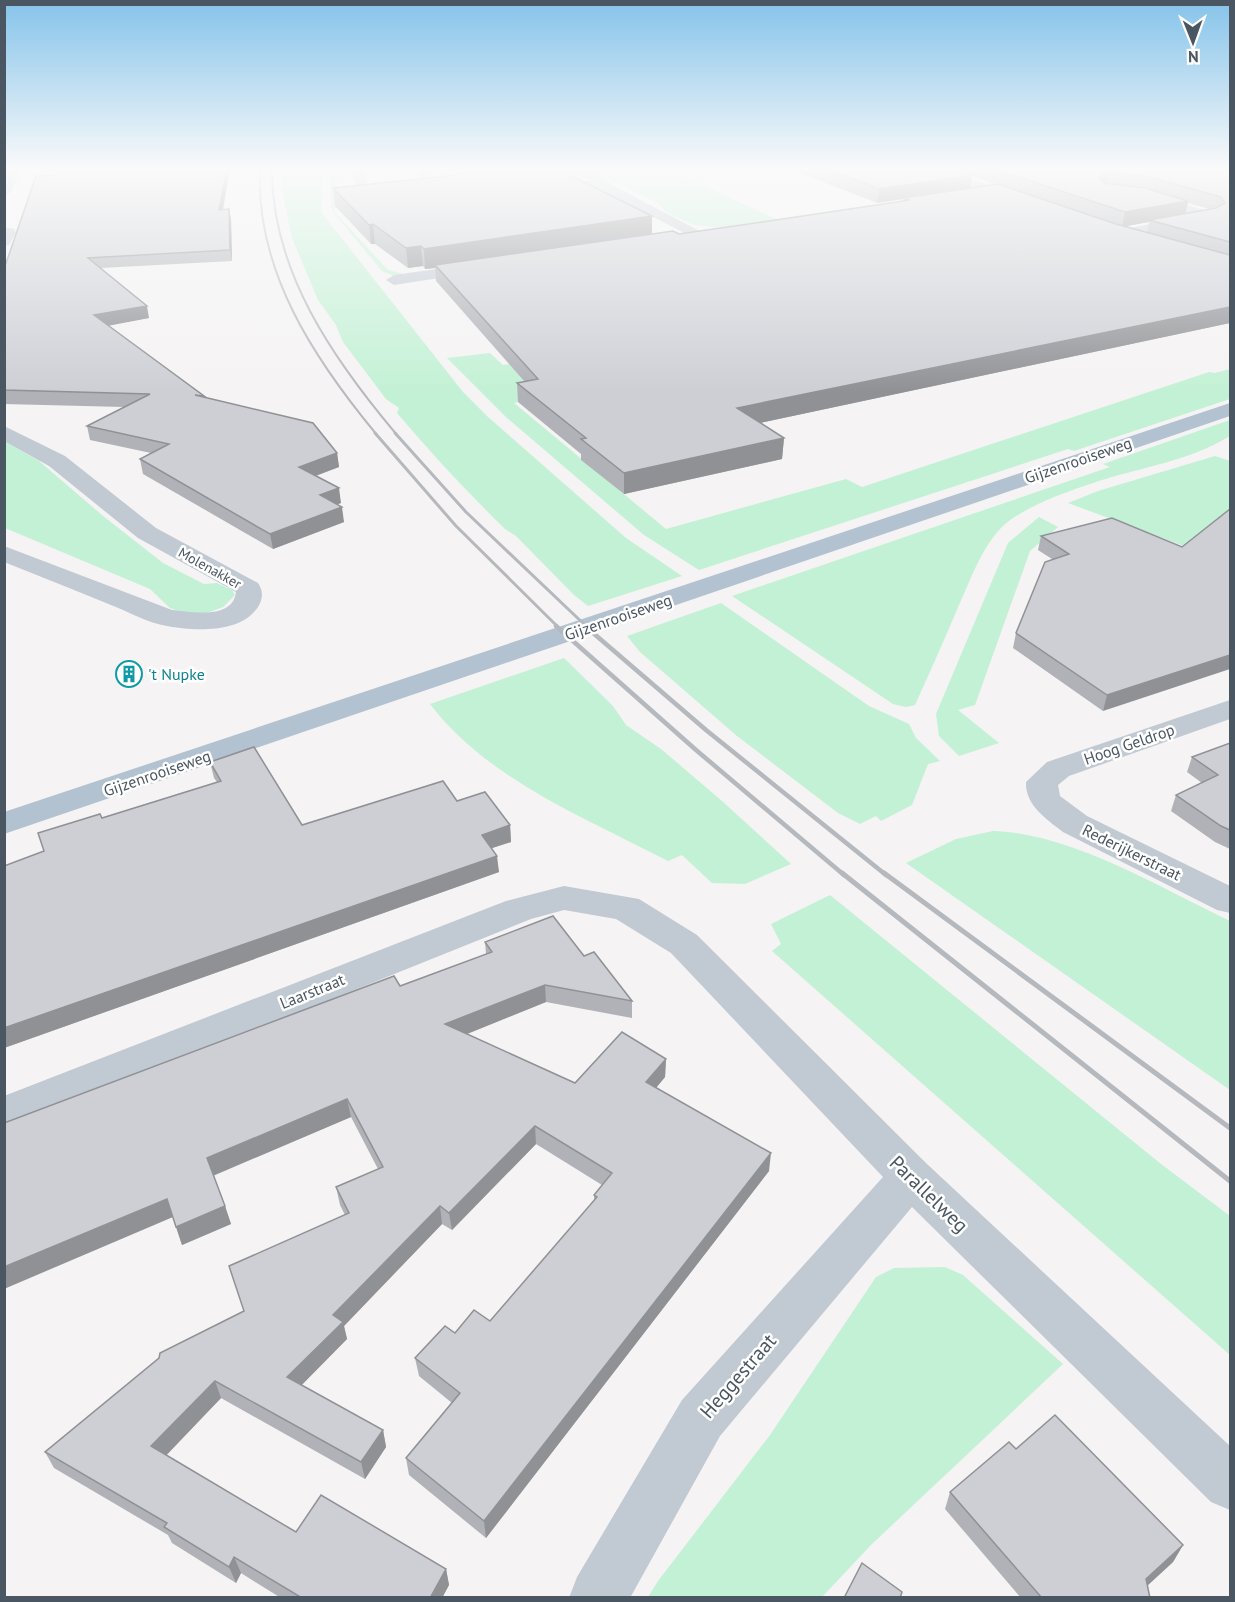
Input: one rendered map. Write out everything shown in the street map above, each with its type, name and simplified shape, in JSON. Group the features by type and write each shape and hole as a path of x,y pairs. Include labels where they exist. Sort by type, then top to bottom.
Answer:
{"main road":[{"name":"Gijzenrooiseweg","path":"4,824 1230,409"}],"street":[{"path":"394,280 489,266"},
{"name":"Molenakker","path":"4,432 57,460 147,533 249,589 248,603 240,612 221,619 198,621 167,618 4,553"},
{"name":"Hoog Geldrop","path":"1042,792 1042,782 1058,769 1230,709"},
{"name":"Rederijkerstraat","path":"1042,792 1055,810 1075,824 1230,901"},
{"name":"Laarstraat","path":"4,1114 519,910 564,898 626,908"},
{"name":"Parallelweg","path":"626,908 684,944 911,1177 1230,1483"},
{"name":"Heggestraat","path":"598,1598 701,1418 911,1177"}],"green space":[{"path":"294,243 345,243 463,392 488,417 626,538 682,576 588,606 574,595 516,536 505,529 423,443 397,413 399,408 386,399 343,342 336,325 318,300"},
{"path":"358,243 363,243 388,270 411,276 394,276 382,271"},
{"path":"490,353 503,365 533,361 616,383 514,403 666,529 846,479 862,487 1209,372 1215,373 1230,369 1230,399 1074,451 1068,449 699,570 644,535 507,418 447,358"},
{"path":"1230,420 1230,436 1214,444 1183,457 1062,494 1021,513 1000,529 976,566 915,705 906,707 893,704 732,596 1110,467 1103,464"},
{"path":"4,441 39,461 103,516 163,563 204,584 217,583 232,590 235,595 223,607 207,613 189,615 170,608 150,589 5,528"},
{"path":"1215,456 1230,461 1230,518 1212,526 1184,546 1068,503 1098,491"},
{"path":"1039,517 1058,527 1030,551 975,705 958,710 999,743 959,756 939,736 936,714 1008,543"},
{"path":"721,603 869,706 909,724 916,738 940,761 928,764 912,805 881,821 876,816 860,824 838,813 737,736 640,652 627,636"},
{"path":"564,658 613,706 626,725 661,749 791,864 745,884 712,883 682,855 668,861 540,795 509,776 480,755 430,704"},
{"path":"993,831 1022,834 1053,841 1084,852 1114,864 1230,921 1230,1090 906,863 956,839"},
{"path":"830,895 1161,1164 1230,1216 1230,1355 772,951 781,944 771,924"},
{"path":"945,1267 963,1275 1063,1364 871,1545 822,1597 648,1597 770,1435 876,1277 894,1268"}],"building":[{"path":"13,243 230,243 230,250 88,258 147,306 94,315 204,396 195,395 313,423 337,453 299,467 339,488 320,495 342,507 270,534 140,459 169,444 87,426 150,394 4,390 4,269"},
{"path":"399,243 467,243 424,249 421,246 406,248"},
{"path":"591,243 1185,243 1230,255 1230,307 737,408 784,438 624,473 581,439 586,438 517,383 538,379 435,265"},
{"path":"1230,509 1230,655 1107,695 1016,633 1045,562 1069,554 1041,536 1112,518 1182,547"},
{"path":"1230,743 1230,830 1176,795 1218,775 1192,757"},
{"path":"254,747 302,825 443,781 457,801 485,792 510,825 482,835 497,856 4,1028 4,866 44,851 38,833 100,814 102,818 221,781 210,762"},
{"path":"553,916 584,956 594,952 632,1001 545,985 445,1024 575,1083 622,1032 666,1059 646,1082 771,1153 484,1521 406,1458 460,1393 415,1358 445,1326 455,1333 474,1310 490,1321 597,1197 594,1195 612,1173 535,1126 449,1213 440,1206 333,1315 343,1322 287,1377 383,1430 361,1462 215,1381 151,1446 296,1532 321,1495 446,1569 430,1598 302,1598 234,1557 229,1567 164,1527 167,1523 45,1452 159,1358 160,1353 244,1311 229,1266 349,1213 336,1187 383,1167 347,1099 207,1158 225,1206 176,1227 167,1199 4,1267 4,1123 394,976 400,986 492,952 485,942"},
{"path":"1055,1415 1183,1545 1146,1579 1150,1598 1042,1598 950,1492 1009,1442 1016,1449"},
{"path":"862,1563 902,1592 900,1598 844,1598"}],"railway":[{"path":"267,243 278,277 311,344 331,376 377,435"},
{"path":"282,243 294,277 329,344 350,376 397,435"},
{"path":"375,433 456,526 558,627"},
{"path":"395,433 466,512 587,627"},
{"path":"556,626 696,750 844,875"},
{"path":"585,626 706,730 886,875"},
{"path":"842,873 1230,1181"},
{"path":"884,873 1230,1128"}],"place":[{"name":"'t Nupke","path":"129,674"}]}
